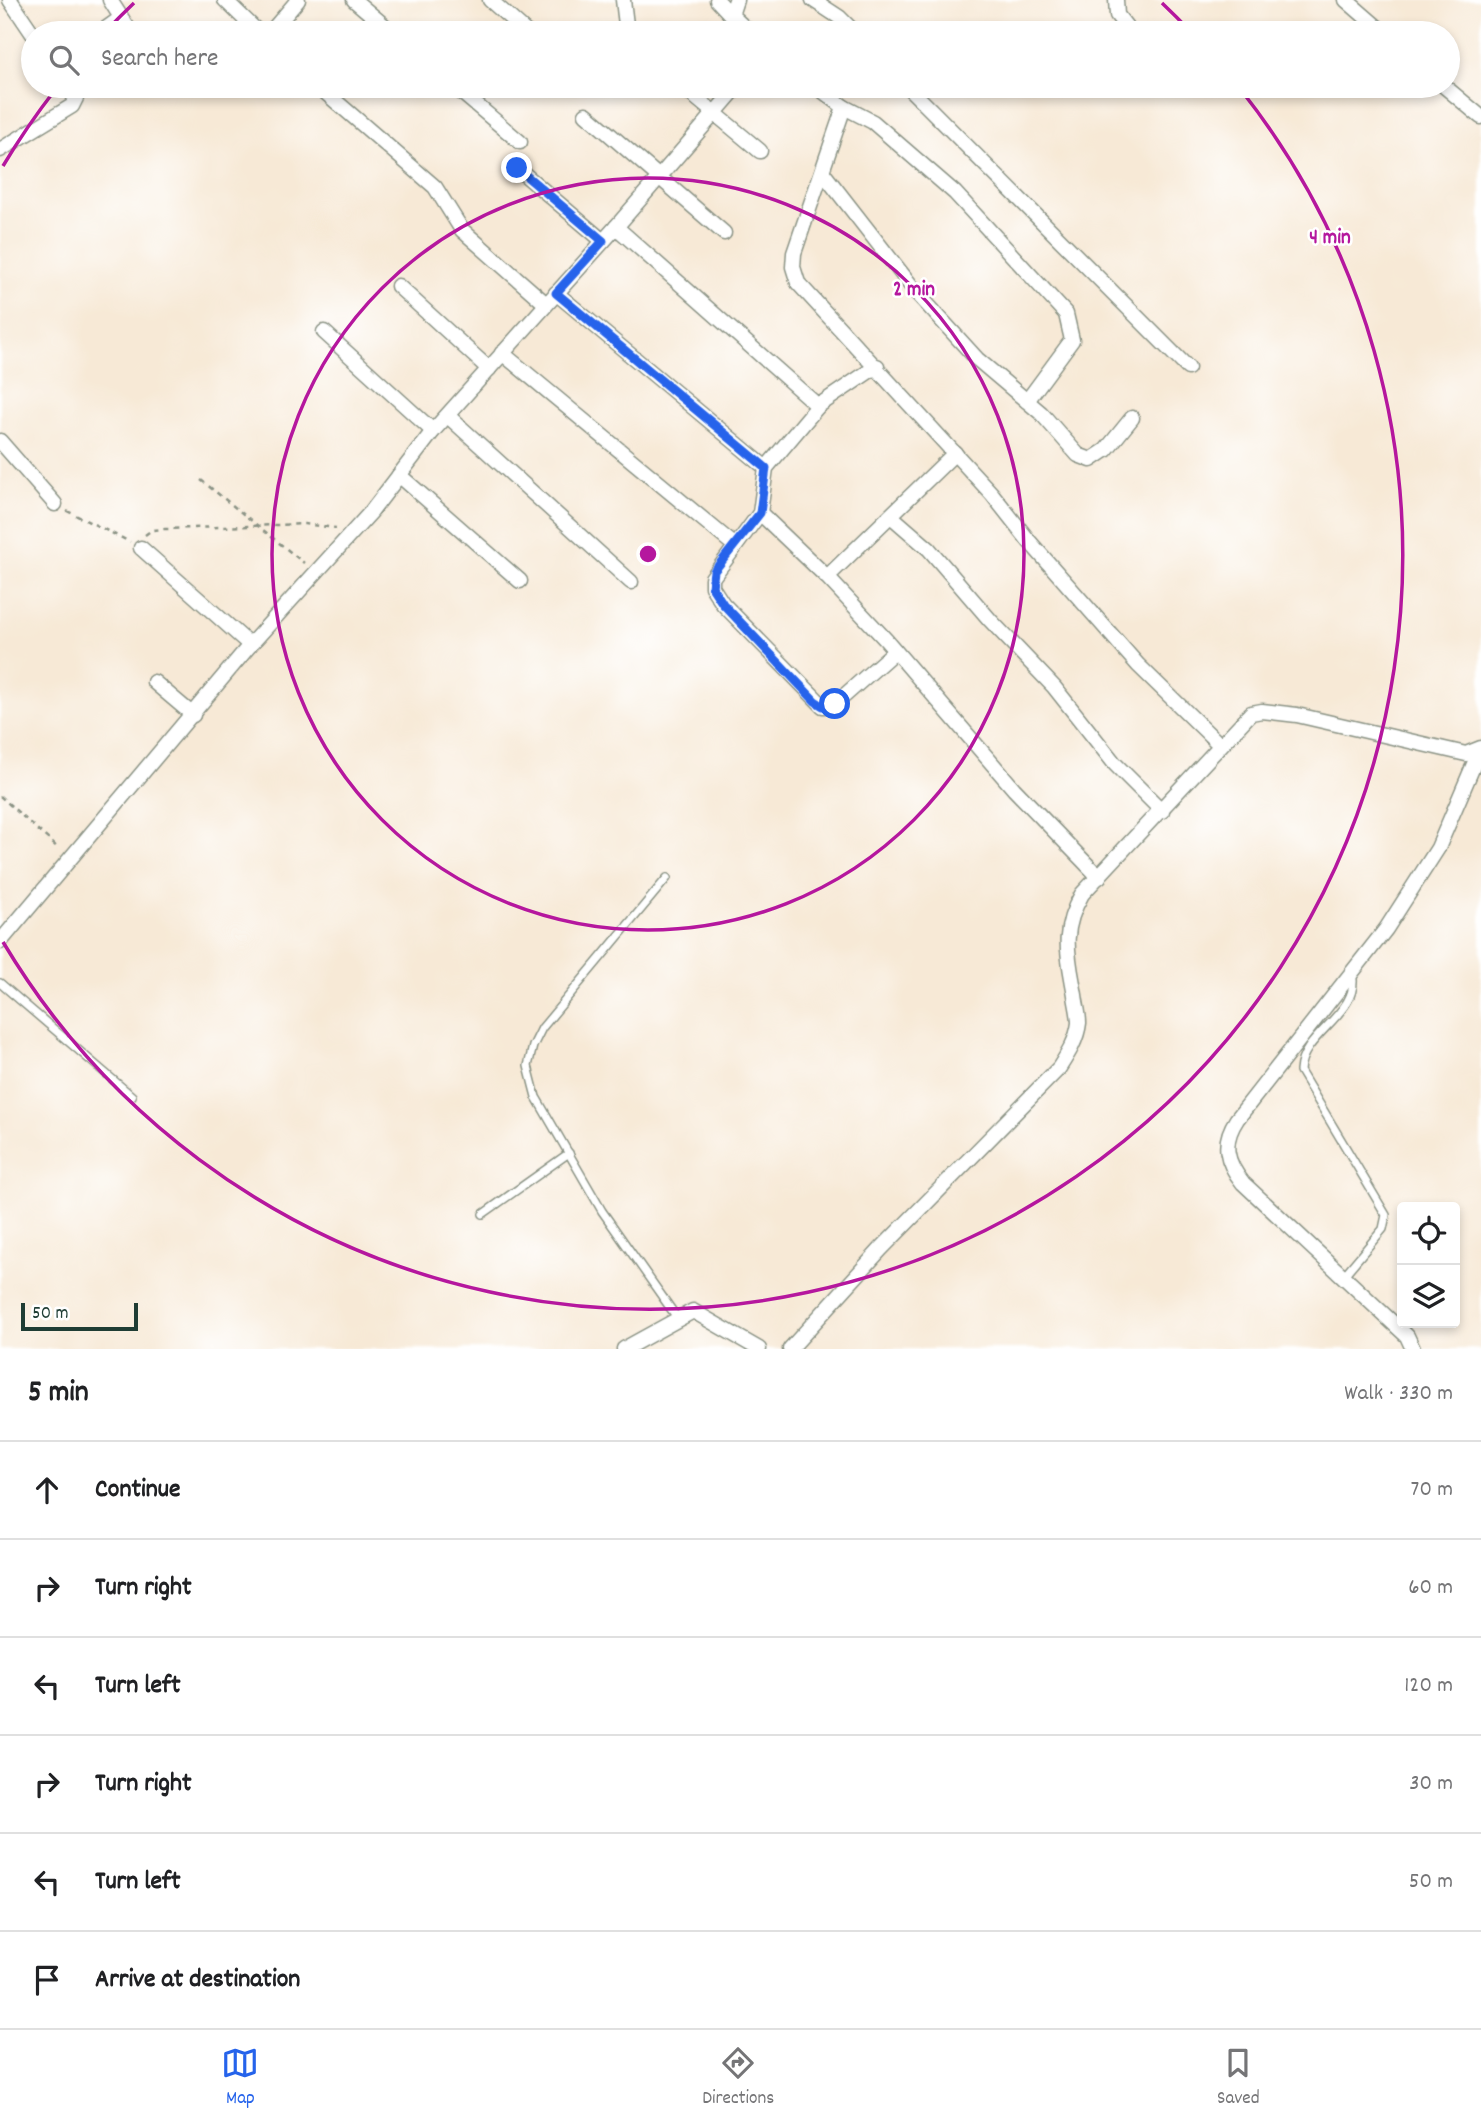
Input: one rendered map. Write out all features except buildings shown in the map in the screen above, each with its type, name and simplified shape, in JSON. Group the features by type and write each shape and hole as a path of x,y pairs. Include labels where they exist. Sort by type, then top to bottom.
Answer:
{"street":[{"path":"9,0 24,21"},
{"path":"110,0 123,21"},
{"path":"225,0 247,21"},
{"path":"280,21 298,0"},
{"path":"354,0 379,21"},
{"path":"490,0 514,21"},
{"path":"623,0 625,21"},
{"path":"717,0 737,21"},
{"path":"731,15 736,0"},
{"path":"813,0 843,21"},
{"path":"1116,0 1117,15 1122,21"},
{"path":"1346,0 1370,21"},
{"path":"117,21 121,18"},
{"path":"0,150 72,106 76,98"},
{"path":"332,98 435,187 462,230 766,468"},
{"path":"468,98 520,142"},
{"path":"697,98 760,151"},
{"path":"0,942 250,645 354,530 433,431 449,417 502,353 617,227 658,176 728,98"},
{"path":"832,98 873,122 955,193 1066,314 1072,340 1027,401"},
{"path":"919,98 1188,368"},
{"path":"1458,98 1481,117"},
{"path":"844,107 824,174 794,253 793,267 797,283 807,297 877,366 955,453 1138,665 1220,745"},
{"path":"586,114 724,233"},
{"path":"517,168 603,241"},
{"path":"824,174 916,292 977,359 1027,401 1078,455 1091,460 1106,450 1132,418"},
{"path":"617,227 818,407"},
{"path":"398,286 489,369"},
{"path":"324,332 433,431"},
{"path":"502,353 734,545"},
{"path":"877,366 818,407 766,468 760,513 714,571 712,587 723,604 823,706 835,704 895,651"},
{"path":"449,417 632,582"},
{"path":"0,441 55,504"},
{"path":"827,577 955,453"},
{"path":"399,475 520,581"},
{"path":"760,513 827,577 1014,789 1099,877"},
{"path":"891,516 929,549 990,620 1054,687 1115,764 1161,811"},
{"path":"139,547 250,645"},
{"path":"154,682 192,715"},
{"path":"790,1349 881,1249 1059,1068 1073,1045 1079,1022 1066,928 1082,894 1251,713 1262,711 1297,715 1466,754 1480,749"},
{"path":"1413,1349 1407,1336 1345,1274 1243,1183 1233,1171 1226,1149 1230,1129 1237,1119 1386,929 1438,848 1480,749"},
{"path":"632,1347 694,1311 759,1349"}],"lane":[{"path":"667,878 542,1028 533,1046 529,1080 602,1211 678,1319"},
{"path":"1345,1274 1383,1229 1386,1215 1300,1071 1307,1051 1350,998 1354,987 1352,971"},
{"path":"0,983 132,1096"},
{"path":"484,1214 569,1153"}],"path":[{"path":"201,480 314,572"},
{"path":"55,504 139,547 152,530 304,524 354,530"},
{"path":"0,796 59,849"}],"route":[{"path":"517,168 603,241 556,293 585,320 766,468 760,513 714,571 712,587 723,604 815,701 823,706 835,704"}]}
